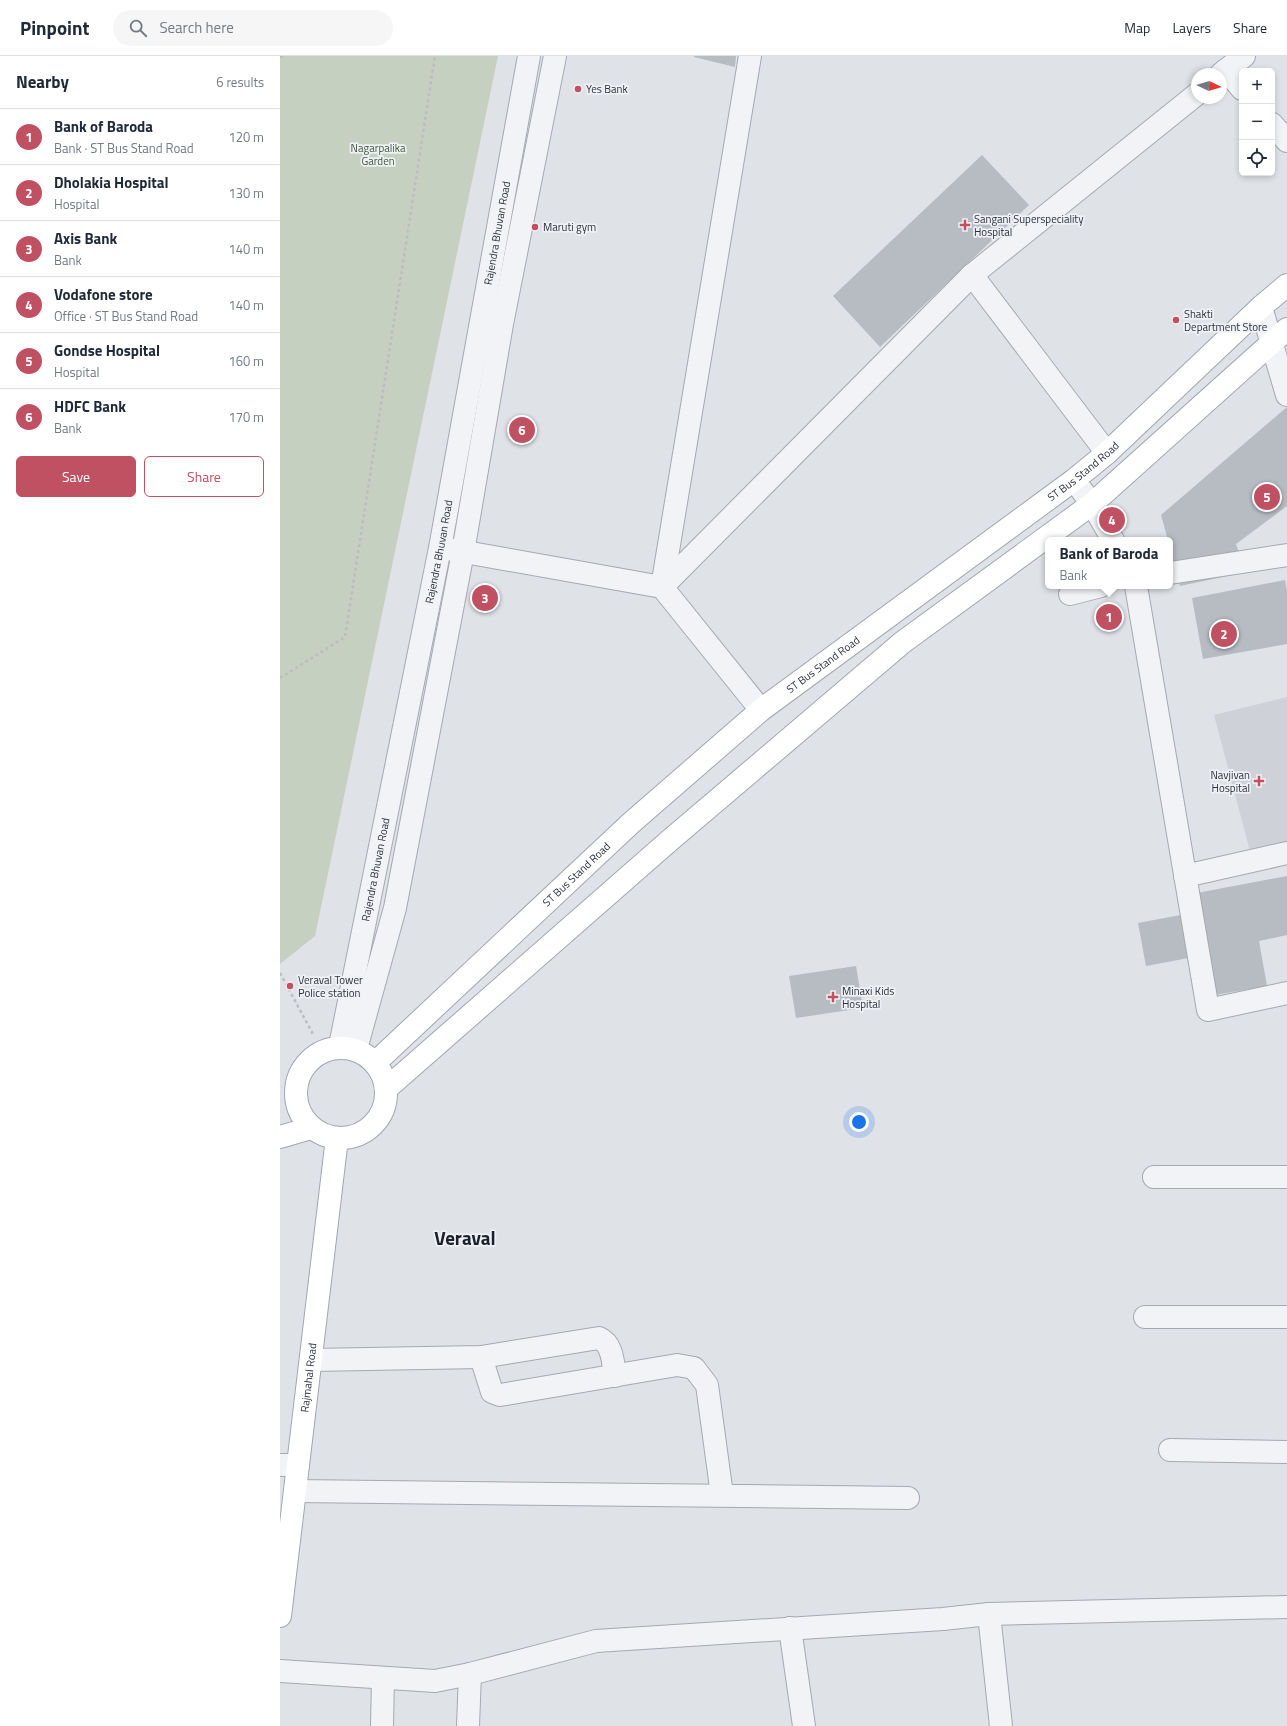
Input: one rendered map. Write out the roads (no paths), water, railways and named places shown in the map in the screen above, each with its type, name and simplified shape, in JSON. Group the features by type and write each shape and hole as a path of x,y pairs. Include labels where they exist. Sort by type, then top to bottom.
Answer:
{"main road":[{"name":"ST Bus Stand Road","path":"375,1063 625,829 761,710 1074,480 1107,453 1261,307 1287,285"},
{"path":"1047,537 1092,504 1279,335"},
{"path":"386,1089 669,841 903,642 1045,538"},
{"path":"339,1049 370,1057 375,1063 386,1082 387,1096 383,1110 376,1123 365,1132 352,1138 338,1138 324,1135 312,1128 288,1102 302,1070 312,1058 339,1049"},
{"path":"280,1137 312,1128"},
{"name":"Rajmahal Road","path":"280,1616 295,1490 289,1465 311,1360 338,1138"}],"street":[{"name":"Rajendra Bhuvan Road","path":"339,1049 440,548 529,56"},
{"path":"339,1049 395,908 463,552 502,324 555,56"},
{"path":"662,587 750,56"},
{"path":"1227,70 1244,56"},
{"path":"1227,75 1239,86"},
{"path":"662,587 972,275 1191,99"},
{"path":"1275,127 1287,141"},
{"path":"972,275 1107,453"},
{"path":"1261,307 1279,335 1287,395"},
{"path":"481,321 502,324"},
{"path":"1074,480 1092,504 1111,537"},
{"path":"440,548 662,587 761,710"},
{"path":"1173,573 1287,555"},
{"path":"1070,594 1089,589"},
{"path":"1137,589 1208,1010 1287,993"},
{"path":"1185,876 1287,853"},
{"path":"1154,1177 1287,1178"},
{"path":"1146,1317 1287,1317"},
{"path":"311,1360 480,1357 599,1338 605,1340 610,1351 615,1376"},
{"path":"480,1357 492,1392 500,1395 677,1365 694,1368 707,1385 722,1495"},
{"path":"1170,1450 1287,1452"},
{"path":"295,1490 908,1498"},
{"path":"280,1671 435,1681 470,1674 596,1641 943,1619 989,1614 1287,1607"},
{"path":"989,1614 1001,1726"},
{"path":"790,1628 804,1726"},
{"path":"468,1726 470,1674"},
{"path":"382,1726 383,1678"}],"place":[{"name":"Yes Bank","path":"578,89"},
{"name":"Sangani Superspeciality Hospital","path":"965,225"},
{"name":"Maruti gym","path":"535,227"},
{"name":"Shakti Department Store","path":"1176,320"},
{"name":"HDFC Bank","path":"522,430"},
{"name":"Gondse Hospital","path":"1267,497"},
{"name":"Vodafone store","path":"1112,520"},
{"name":"Axis Bank","path":"485,598"},
{"name":"Bank of Baroda","path":"1109,617"},
{"name":"Dholakia Hospital","path":"1224,634"},
{"name":"Navjivan Hospital","path":"1259,781"},
{"name":"Veraval Tower Police station","path":"290,986"},
{"name":"Minaxi Kids Hospital","path":"833,997"}],"district":[{"name":"Veraval","path":"465,1237"}],"park label":[{"name":"Nagarpalika Garden","path":"378,154"}]}
